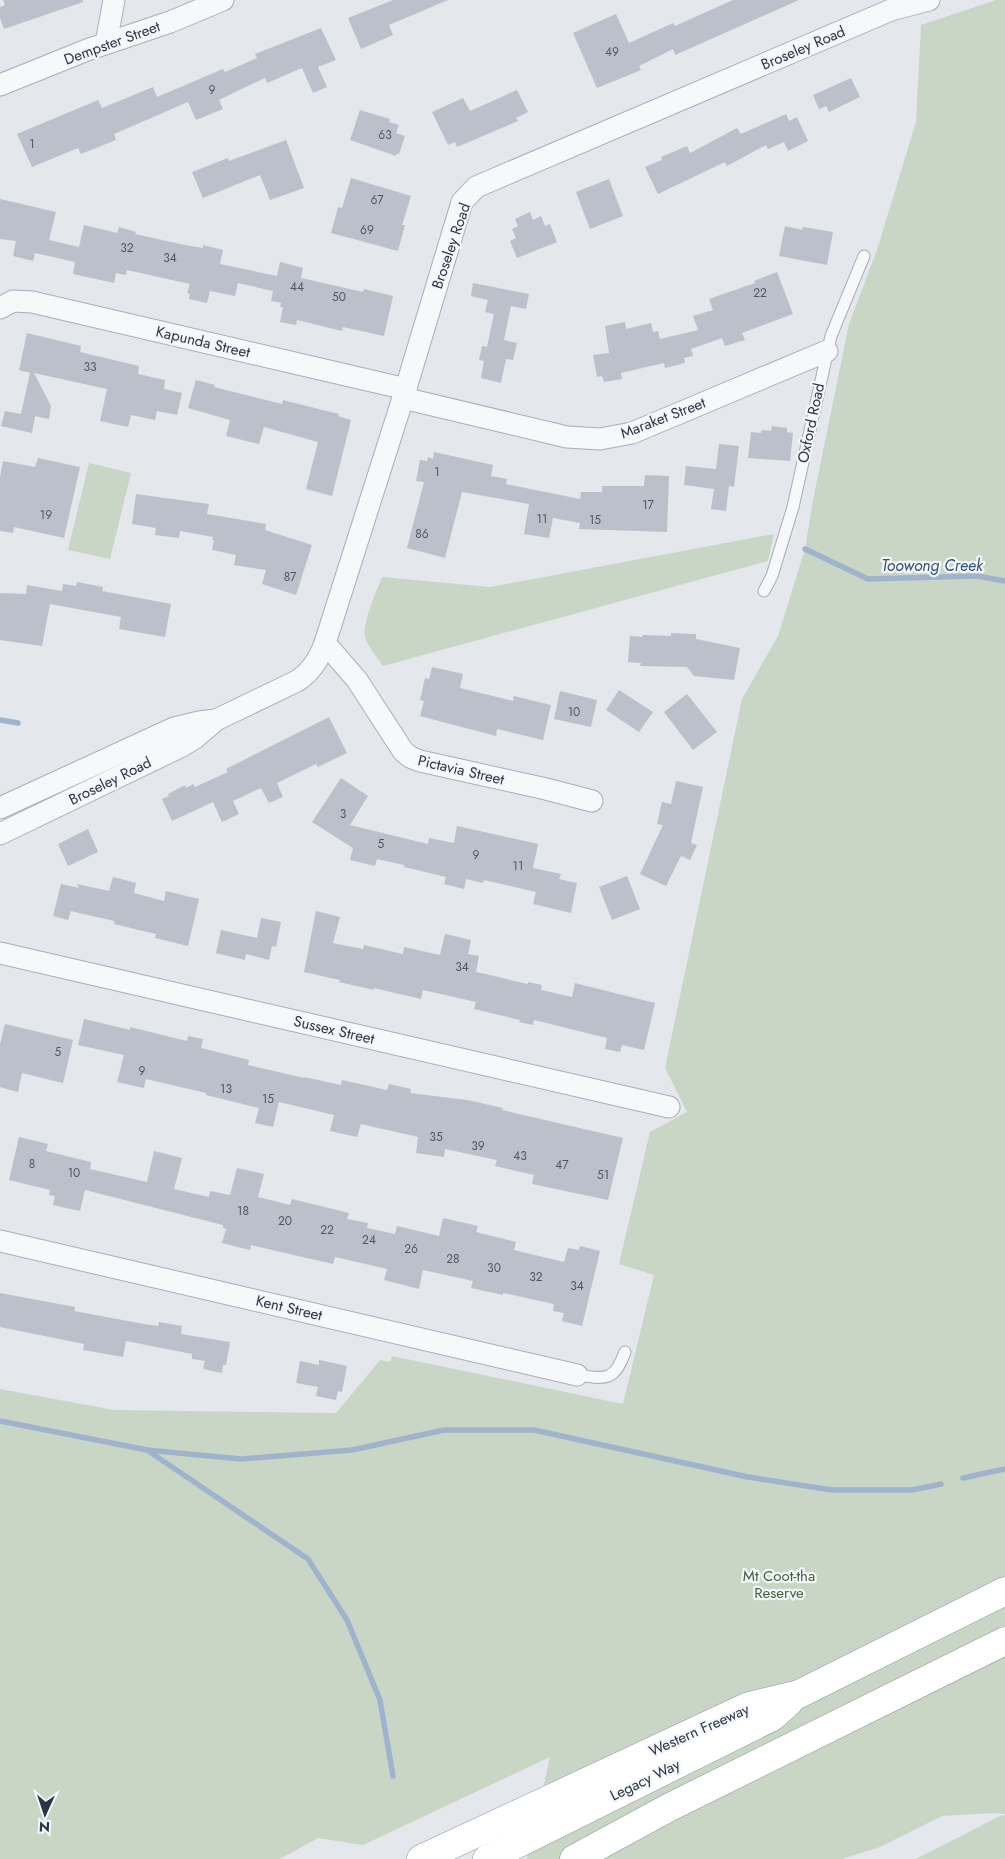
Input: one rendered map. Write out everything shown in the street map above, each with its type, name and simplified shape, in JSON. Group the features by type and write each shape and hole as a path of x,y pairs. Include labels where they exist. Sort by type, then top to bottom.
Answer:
{"highway":[{"name":"Western Freeway","path":"421,1859 749,1706 799,1694 1005,1591"},
{"path":"574,1859 670,1807 1005,1641"},
{"name":"Legacy Way","path":"487,1859 772,1717 799,1694"}],"street":[{"path":"106,43 114,0"},
{"name":"Dempster Street","path":"0,85 106,43 170,22 223,0"},
{"name":"Broseley Road","path":"0,834 182,746 195,738 216,720 304,677 315,664 325,644 405,394 462,202 476,187 891,10 929,0"},
{"name":"Kapunda Street","path":"0,308 12,301 32,302 405,394"},
{"name":"Maraket Street","path":"405,394 567,438 600,439 632,433 827,351"},
{"name":"Pictavia Street","path":"325,644 357,680 400,746 410,757 420,761 592,801"},
{"name":"Broseley Road","path":"0,808 174,728 216,720"},
{"name":"Sussex Street","path":"0,952 669,1107"},
{"name":"Kent Street","path":"0,1241 577,1375"}],"lane":[{"name":"Oxford Road","path":"764,591 772,576 793,507 827,351 864,256"},
{"path":"577,1375 604,1378 618,1370 625,1352"}],"green space":[{"name":"Mt Coot-tha Reserve","path":"996,0 1005,0 1005,1814 942,1816 880,1847 842,1859 527,1859 550,1757 363,1845 318,1838 280,1859 0,1859 0,1389 114,1410 336,1413 380,1360 390,1362 392,1356 623,1404 654,1275 619,1264 650,1132 687,1112 665,1068 742,699 778,636 805,549 813,500 849,324 877,250 916,122 921,25"},
{"path":"89,463 131,473 110,559 68,550"},
{"path":"774,534 768,561 383,666 366,641 365,631 368,615 382,577 490,587"},
{"path":"1005,1815 1005,1859 916,1859 998,1817"}],"building":[{"path":"3,0 83,0 83,2 4,29 0,18 0,7 5,5"},
{"path":"393,0 448,0 389,25 393,35 361,49 348,18"},
{"path":"733,0 799,0 675,55 673,49 639,66 641,70 597,88 573,33 616,14 629,43 673,23 675,26"},
{"path":"321,28 336,60 318,67 327,87 313,93 302,68 267,83 265,78 233,93 219,100 223,109 196,120 188,102 114,134 116,140 81,154 78,148 32,167 17,134 98,100 102,108 153,87 157,97 223,69 225,72 257,58 255,54"},
{"path":"851,78 860,97 829,112 826,106 819,109 813,95"},
{"path":"517,90 528,112 516,118 518,121 457,147 455,142 448,145 432,112 463,98 470,111"},
{"path":"360,110 390,119 389,122 399,125 396,133 405,136 399,154 396,154 396,156 350,140"},
{"path":"786,114 789,121 797,117 808,141 788,151 784,142 768,149 766,145 727,166 725,162 658,194 645,167 662,160 661,157 687,146 690,153 737,128 741,134"},
{"path":"286,140 304,188 270,200 260,175 203,198 192,172 228,158 229,161"},
{"path":"351,178 411,196 402,225 405,225 398,251 331,233 338,207 342,208"},
{"path":"609,179 623,216 590,229 576,192"},
{"path":"0,199 56,212 49,240 79,247 84,225 117,233 119,227 136,232 135,234 185,245 203,248 203,245 223,250 220,264 277,276 280,262 303,268 301,278 363,292 364,289 393,296 384,336 343,327 342,331 297,320 296,325 280,322 283,307 280,307 281,303 271,301 273,291 238,283 235,296 210,291 207,303 189,299 190,294 187,293 190,284 127,270 126,275 116,273 114,283 73,274 75,262 35,253 33,261 13,256 16,241 0,239"},
{"path":"530,212 533,220 541,216 545,226 550,224 557,242 517,258 510,241 516,238 512,229 518,226 515,219"},
{"path":"785,226 802,230 803,227 833,232 827,265 779,256"},
{"path":"777,272 793,314 742,333 745,340 725,346 722,338 691,349 693,356 684,358 685,363 665,368 664,363 621,373 622,379 604,382 602,376 597,377 593,355 609,353 605,326 625,322 626,329 651,323 653,332 658,331 660,339 698,330 693,316 713,310 709,299 755,283 754,281"},
{"path":"473,283 529,294 526,309 511,306 504,340 517,343 513,360 506,359 501,383 481,378 484,361 479,360 482,346 487,347 494,314 485,312 488,300 471,296"},
{"path":"27,333 81,346 80,352 139,366 138,374 165,380 164,389 182,393 177,415 157,411 155,420 131,415 128,427 100,421 107,389 34,373 51,406 49,419 35,416 32,433 1,426 5,411 21,414 30,373 19,370"},
{"path":"196,380 215,385 214,387 282,404 283,400 339,414 338,416 351,420 332,496 306,489 318,442 264,427 259,444 226,436 230,420 188,408"},
{"path":"772,426 787,428 787,432 793,433 790,461 748,458 751,432 771,431"},
{"path":"719,444 739,446 734,487 729,486 726,511 711,509 714,489 684,485 686,466 716,469"},
{"path":"434,452 493,465 491,476 507,479 506,484 580,499 581,492 602,492 602,486 644,486 645,475 669,476 667,532 579,529 580,523 553,518 549,538 524,534 529,504 462,492 445,558 407,548 424,482 416,481 420,460 427,461 428,457 433,459"},
{"path":"38,458 80,467 64,538 14,527 13,533 0,531 0,477 3,461 35,467"},
{"path":"136,494 209,504 207,514 266,524 265,530 312,545 296,595 262,584 266,570 234,565 236,555 212,550 213,537 180,531 179,538 155,535 156,528 132,524"},
{"path":"77,582 103,587 102,591 171,604 165,637 119,629 121,617 50,604 42,646 0,640 0,593 26,594 27,585 62,591 63,584 76,586"},
{"path":"671,633 696,634 696,639 740,648 734,680 694,676 687,667 640,666 641,663 628,662 630,636 671,636"},
{"path":"432,667 463,674 460,688 513,701 514,696 551,705 543,740 497,729 496,736 420,716 424,701 420,700 425,678 429,679"},
{"path":"619,690 653,712 639,732 606,710"},
{"path":"560,691 597,700 591,727 554,719"},
{"path":"687,694 717,732 693,750 664,712"},
{"path":"329,717 347,753 318,767 316,764 277,783 283,797 269,803 261,788 233,801 239,814 222,822 213,802 172,821 162,799 169,796 168,794 185,785 186,788 193,784 195,787 228,772 226,769"},
{"path":"341,778 368,796 350,825 428,844 429,838 454,843 457,826 538,844 533,868 561,874 559,879 577,883 571,913 533,904 536,892 484,880 483,883 466,879 464,889 444,884 446,877 404,867 404,865 377,859 375,866 350,860 353,848 312,822"},
{"path":"676,781 703,787 691,843 697,845 690,860 681,856 666,886 640,874 663,825 657,824 662,802 671,804"},
{"path":"88,829 98,852 68,866 58,844"},
{"path":"627,876 640,909 612,920 599,887"},
{"path":"113,877 136,883 134,893 164,901 166,891 199,899 188,946 155,938 156,934 114,924 114,921 71,911 68,920 53,916 61,884 79,888 77,884 109,891"},
{"path":"316,911 340,917 333,943 363,949 364,945 403,954 404,947 440,955 445,934 471,940 468,954 479,956 476,972 528,984 528,982 542,985 541,990 572,997 575,983 655,1003 644,1050 622,1045 620,1052 605,1049 607,1038 534,1020 533,1025 519,1022 520,1020 474,1009 476,1002 423,990 421,999 339,982 340,980 304,972"},
{"path":"261,918 281,922 276,947 272,946 269,960 246,954 245,960 216,953 221,930 257,938"},
{"path":"84,1019 130,1030 130,1027 187,1041 188,1036 203,1039 201,1048 249,1060 248,1065 304,1078 341,1085 342,1080 387,1090 389,1084 411,1089 410,1093 467,1100 623,1138 608,1200 532,1184 534,1175 495,1166 497,1160 445,1149 444,1157 416,1153 418,1137 361,1124 357,1137 330,1131 334,1115 279,1102 273,1127 255,1123 259,1108 146,1079 144,1088 117,1082 124,1055 78,1045"},
{"path":"5,1024 73,1040 63,1083 22,1073 18,1092 0,1087 0,1044"},
{"path":"19,1137 48,1144 46,1151 91,1162 90,1169 147,1182 154,1151 182,1158 174,1189 209,1197 210,1191 230,1195 237,1168 264,1174 258,1197 290,1205 292,1199 349,1213 347,1219 368,1223 367,1228 395,1234 397,1226 439,1236 443,1218 478,1226 476,1232 516,1242 514,1250 564,1262 568,1248 579,1250 580,1246 600,1251 582,1326 562,1321 564,1313 553,1311 554,1304 471,1288 473,1281 423,1270 419,1289 384,1280 387,1269 335,1257 333,1264 251,1245 250,1250 222,1243 226,1229 223,1228 223,1225 85,1190 80,1211 53,1205 55,1196 49,1195 50,1190 9,1180"},
{"path":"0,1293 75,1307 74,1311 144,1324 158,1326 159,1322 182,1326 181,1334 230,1342 226,1365 223,1365 222,1373 203,1369 205,1361 192,1359 192,1354 126,1341 123,1357 83,1350 84,1344 0,1327"},
{"path":"319,1360 347,1366 342,1392 338,1391 336,1400 316,1396 318,1387 296,1383 300,1361 319,1365"}],"waterway":[{"name":"Toowong Creek","path":"805,549 868,579 977,576 1005,581"},
{"name":"Toowong Creek","path":"0,720 18,723"},
{"path":"0,1421 147,1450 308,1559 347,1620 380,1700 393,1776"},
{"path":"147,1450 241,1459 352,1450 444,1430 534,1430 748,1477 832,1490 912,1490 941,1484"},
{"path":"963,1478 1005,1469"}]}
